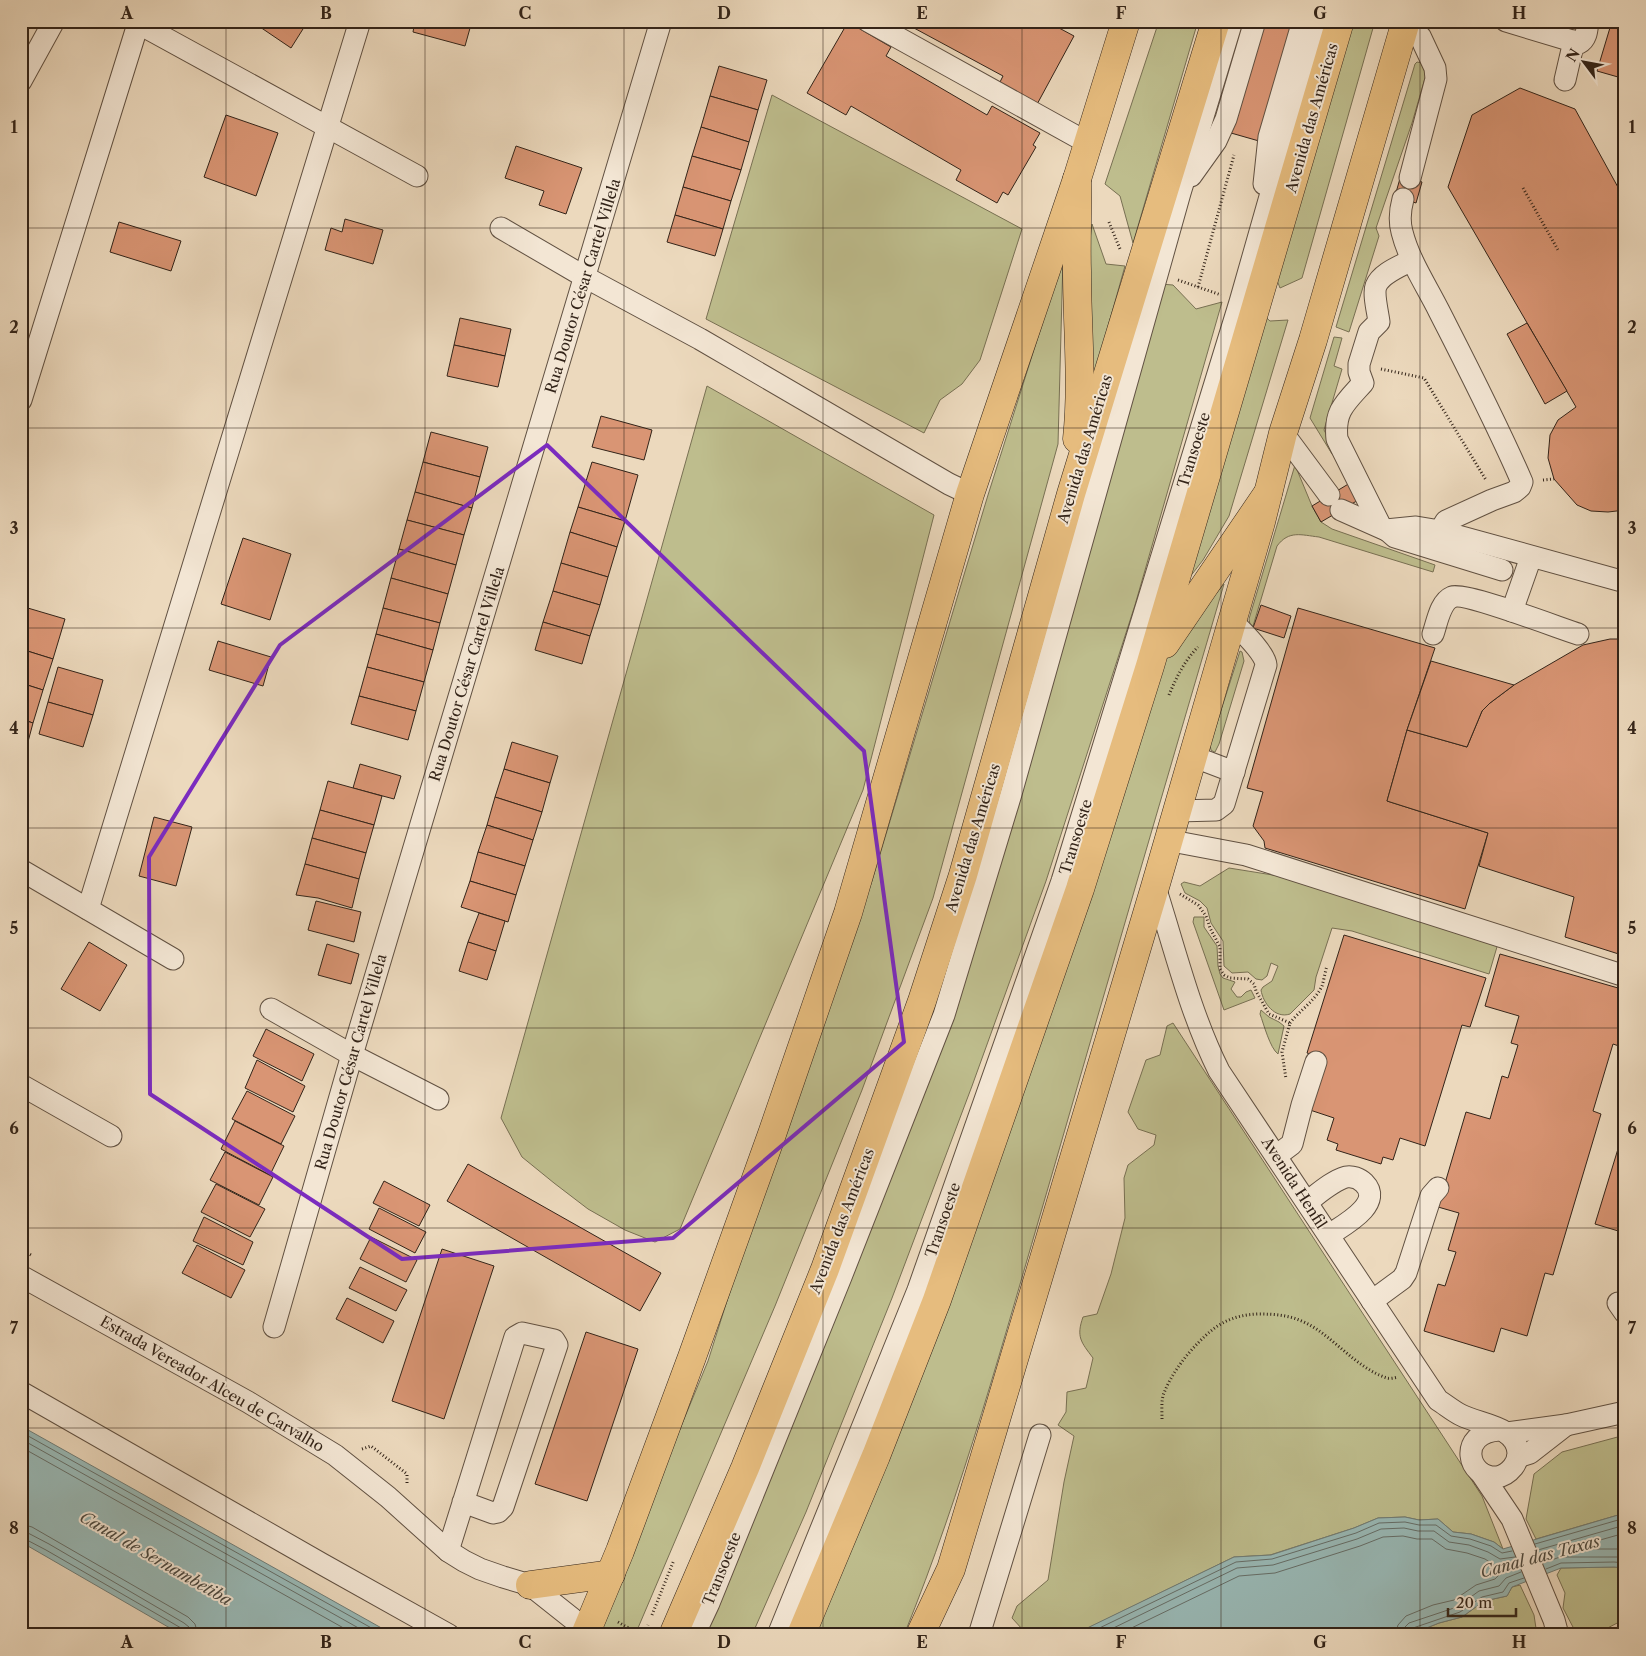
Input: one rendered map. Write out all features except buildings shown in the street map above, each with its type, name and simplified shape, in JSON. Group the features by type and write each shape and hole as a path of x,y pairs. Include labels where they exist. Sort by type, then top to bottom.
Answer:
{"main road":[{"path":"588,1633 685,1376 848,913 970,494 1077,179 1126,21"},
{"name":"Avenida das Américas","path":"673,1635 702,1594 825,1269 922,1001 963,876 1071,494 1216,21"},
{"name":"Avenida das Américas","path":"802,1635 876,1456 937,1300 1076,898 1150,666 1340,21"},
{"path":"920,1635 950,1569 1164,889 1169,839 1268,493 1283,433 1412,28"},
{"path":"1071,494 1079,415 1079,339 1076,271 1077,179"},
{"path":"1150,666 1268,493"},
{"path":"530,1585 610,1574"}],"street":[{"path":"21,81 54,21"},
{"path":"88,909 360,21"},
{"name":"Rua Doutor César Cartel Villela","path":"274,1327 352,1055 661,21"},
{"path":"868,21 1088,143"},
{"name":"Transoeste","path":"694,1635 702,1594 841,1277 944,1014 1014,785 1180,193 1232,21"},
{"path":"1180,193 1216,141 1226,119 1255,21"},
{"path":"1260,234 1267,146 1304,21"},
{"name":"Transoeste","path":"778,1635 918,1290 1062,882 1240,302 1320,21"},
{"path":"1506,21 1579,43 1583,41 1588,21"},
{"path":"21,400 136,23 417,176"},
{"path":"1410,178 1436,79 1435,68 1412,28"},
{"path":"1565,80 1574,41"},
{"path":"1403,199 1400,221 1402,233 1412,260 1500,432 1522,482 1514,492 1489,491 1446,521 1440,530"},
{"path":"501,228 585,277 700,339 949,484 970,494"},
{"path":"1384,529 1337,439 1336,425 1339,412 1362,383 1359,364 1369,332 1379,322 1376,286 1381,279 1412,260"},
{"path":"1283,433 1330,495 1395,537 1502,570"},
{"path":"1330,495 1344,452"},
{"path":"1384,529 1416,527 1440,530 1625,582"},
{"path":"1512,611 1531,557"},
{"path":"1433,634 1442,606 1450,597 1460,596 1512,611 1578,634"},
{"path":"1177,811 1216,810 1221,808 1234,772 1266,661 1232,621"},
{"path":"1192,756 1234,772"},
{"path":"1169,839 1246,855 1625,976"},
{"path":"21,870 174,959"},
{"name":"Avenida Henfil","path":"1164,889 1204,1040 1219,1070 1438,1400 1461,1416 1503,1432 1566,1425 1625,1412"},
{"path":"271,1009 352,1055 438,1099"},
{"path":"1276,1156 1292,1144 1302,1104 1316,1062"},
{"path":"21,1085 111,1136"},
{"path":"1306,1202 1334,1183 1347,1177 1358,1178 1366,1184 1370,1194 1366,1206 1359,1215 1328,1235"},
{"path":"1372,1301 1402,1279 1406,1273 1431,1196 1438,1188"},
{"name":"Estrada Vereador Alceu de Carvalho","path":"21,1276 248,1402 335,1455 388,1497 448,1551 480,1569 530,1585 588,1633"},
{"path":"448,1551 463,1502 515,1337 522,1332 554,1340 557,1345 503,1507 498,1512 493,1513 463,1502"},
{"path":"21,1392 449,1635"},
{"name":"Avenida Henfil","path":"1516,1461 1530,1453 1566,1425"},
{"path":"1512,1519 1512,1480 1518,1448 1514,1440 1503,1432 1488,1431 1479,1436 1472,1444 1471,1455 1474,1465 1512,1519 1560,1630"},
{"path":"979,1635 1040,1435"},
{"path":"1480,1473 1489,1477 1499,1477 1508,1473 1516,1461"}],"path":[{"path":"1198,287 1234,155"},
{"path":"1523,188 1558,250"},
{"path":"1172,278 1240,302"},
{"path":"1359,364 1424,378 1489,491"},
{"path":"1522,482 1554,479"},
{"path":"1164,889 1198,905 1206,916 1220,947 1220,969 1224,976 1248,979 1254,984 1256,992 1269,1014 1290,1023"},
{"path":"1302,1104 1291,1092 1287,1084 1282,1052 1290,1023 1322,986 1327,966"},
{"path":"1162,1419 1163,1394 1176,1371 1191,1350 1210,1331 1231,1318 1255,1314 1279,1314 1305,1322 1328,1336 1366,1368 1389,1379 1421,1374"},
{"path":"644,1635 674,1560"}],"highlighted area":[{"path":"547,445 864,751 904,1042 673,1238 402,1259 150,1094 149,857 280,645"}],"shaded area":[{"path":"1159,21 1198,21 1133,243 1120,196 1105,184"},
{"path":"1346,21 1375,21 1302,278 1280,288 1273,270"},
{"path":"1417,62 1427,64 1428,68 1412,123 1376,228 1379,236 1349,332 1336,327"},
{"path":"772,95 1022,229 980,360 962,384 940,400 924,433 706,319"},
{"path":"1092,224 1106,264 1125,266 1087,401 1087,263"},
{"path":"1063,258 1058,444 933,898 862,1090 775,1306 635,1635 604,1635 593,1631 633,1543 708,1361 745,1244 872,881 988,495"},
{"path":"1160,284 1173,285 1196,309 1222,302 1135,605 1046,881 972,1086 892,1298 806,1512 752,1635 700,1635 948,1021"},
{"path":"1260,312 1270,321 1288,320 1229,516 1203,560 1176,595"},
{"path":"1334,337 1342,338 1334,366 1342,369 1324,430 1334,449 1332,454 1310,418"},
{"path":"707,386 934,515 863,790 680,1229 655,1242 625,1230 588,1209 554,1183 522,1157 501,1118"},
{"path":"1295,465 1312,506 1321,522 1332,529 1435,565 1433,572 1319,537 1291,536 1277,546 1253,626 1250,624 1249,619"},
{"path":"1224,584 982,1413 945,1525 904,1635 809,1635 1169,650"},
{"path":"1240,651 1244,661 1219,744 1214,752 1211,750 1210,745"},
{"path":"1229,868 1310,881 1499,940 1489,974 1352,931 1332,928 1316,977 1314,990 1290,1014 1279,1014 1267,1005 1261,990 1272,981 1278,966 1271,963 1267,976 1262,980 1256,979 1248,972 1232,973 1224,966 1223,941 1211,923 1207,908 1200,901 1185,893 1181,884 1184,882 1200,886"},
{"path":"1194,917 1204,917 1204,927 1217,946 1220,974 1223,978 1235,982 1231,989 1237,997 1241,997 1251,990 1255,998 1224,1010 1193,922"},
{"path":"1261,1010 1284,1026 1278,1054 1272,1047 1260,1014"},
{"path":"1173,1023 1482,1496 1503,1549 1494,1542 1471,1534 1453,1532 1438,1519 1378,1518 1354,1528 1270,1555 1234,1557 1082,1631 1078,1635 1043,1635 1042,1631 1023,1630 1012,1618 1017,1606 1048,1580 1064,1482 1074,1436 1058,1425 1066,1412 1067,1392 1086,1388 1093,1358 1081,1339 1081,1324 1083,1317 1097,1314 1111,1274 1125,1218 1124,1178 1128,1165 1154,1145 1156,1135 1138,1129 1128,1112 1146,1060 1160,1055 1167,1026"},
{"path":"1625,1435 1625,1513 1536,1539 1526,1519 1534,1474 1562,1452"},
{"path":"1561,1568 1625,1568 1625,1619 1594,1635 1585,1635 1574,1629 1563,1608 1565,1593 1557,1575"},
{"path":"1520,1585 1534,1615 1537,1635 1409,1635 1439,1623 1462,1617 1484,1601 1507,1596 1512,1587"}],"water":[{"name":"Canal de Sernambetiba","path":"21,1426 394,1635 182,1635 21,1542"},
{"name":"Canal das Taxas","path":"1625,1513 1625,1568 1561,1568 1512,1587 1507,1596 1484,1601 1462,1617 1439,1623 1409,1635 1078,1635 1081,1631 1234,1557 1271,1555 1354,1528 1378,1518 1438,1519 1453,1532 1471,1534 1494,1542 1503,1549"}]}
